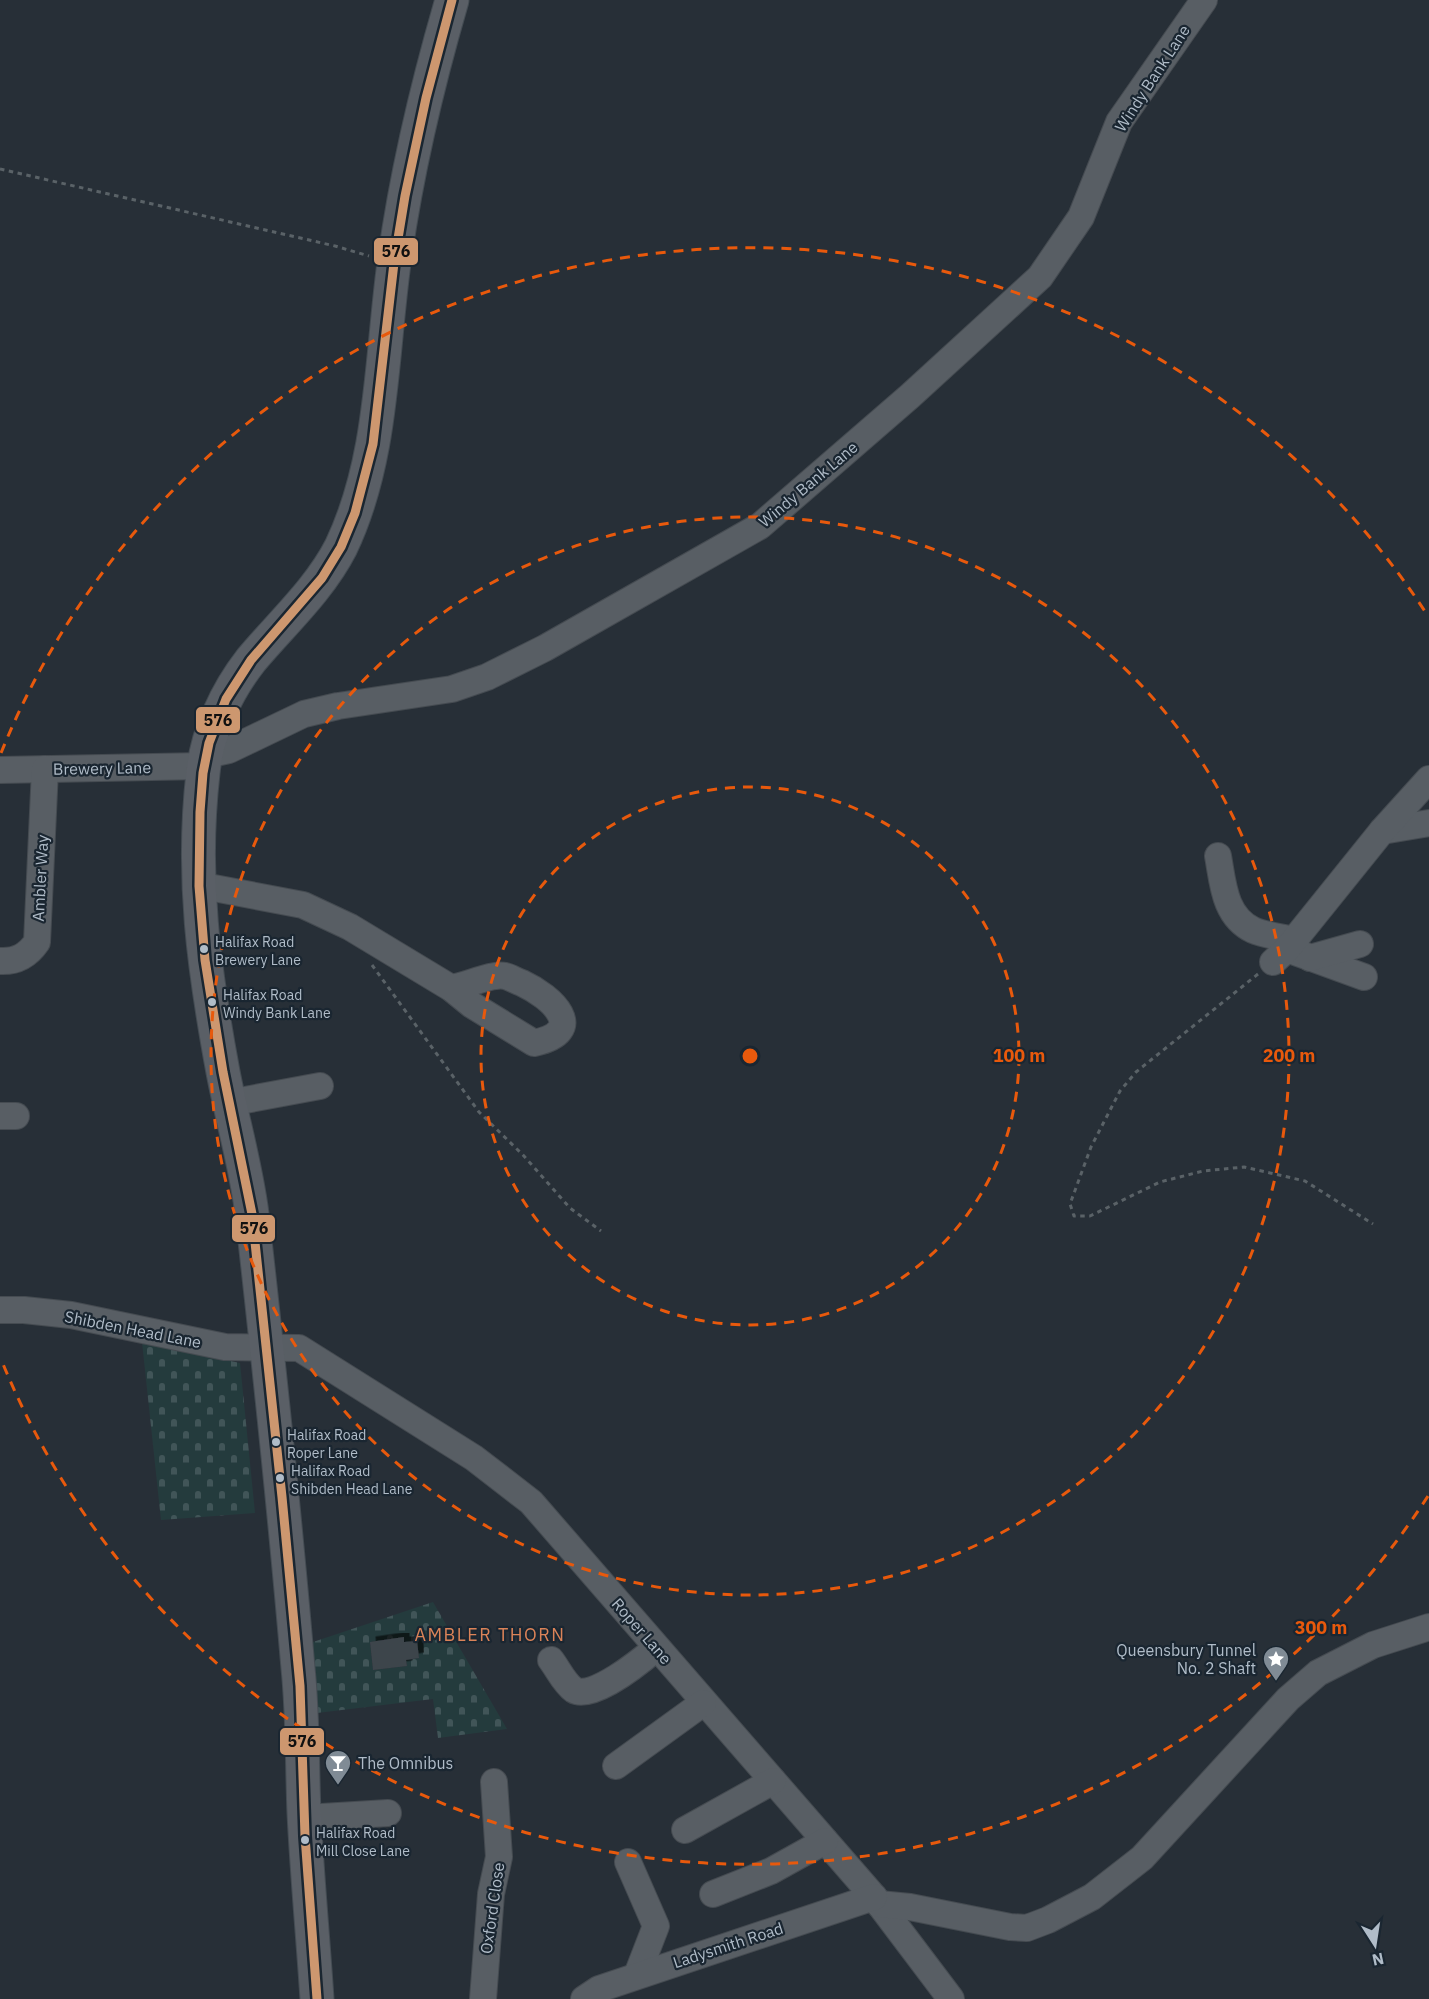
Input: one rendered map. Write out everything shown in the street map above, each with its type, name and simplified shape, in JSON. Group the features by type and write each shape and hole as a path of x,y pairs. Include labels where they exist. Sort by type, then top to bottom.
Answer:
{"main road":[{"path":"317,1999 304,1818 299,1674 267,1347 250,1198 229,1103 203,955 198,885 199,824 205,761 217,717 248,665 308,596 339,552 357,508 370,462 394,263 410,163 452,0"}],"street":[{"name":"Windy Bank Lane","path":"205,761 304,714 338,706 452,689 487,677 545,648 760,526 910,396 1040,277 1081,217 1119,122 1204,0"},
{"name":"Brewery Lane","path":"0,770 205,761"},
{"name":"Ambler Way","path":"0,961 11,962 29,953 38,942 45,769"},
{"path":"1291,952 1382,831 1429,779"},
{"path":"1382,831 1429,823"},
{"path":"1218,856 1229,906 1240,922 1291,952 1364,977"},
{"path":"198,885 303,905 350,927 451,988"},
{"path":"1291,952 1360,944"},
{"path":"229,1103 320,1086"},
{"name":"Shibden Head Lane","path":"0,1310 72,1315 225,1347 267,1347"},
{"name":"Roper Lane","path":"267,1347 299,1348 474,1458 531,1502 876,1901 951,1999"},
{"path":"876,1901 1010,1927 1026,1928 1048,1920 1092,1897 1142,1858 1288,1699 1318,1673 1374,1645 1429,1628"},
{"path":"551,1660 570,1686 583,1692 604,1684 632,1668 656,1648"},
{"path":"616,1766 704,1703"},
{"path":"685,1830 773,1781"},
{"name":"Oxford Close","path":"483,1999 491,1894 500,1857 494,1782"},
{"path":"304,1818 388,1813"},
{"path":"713,1894 771,1871 825,1841"},
{"path":"628,1862 656,1926 637,1975"},
{"name":"Ladysmith Road","path":"585,1999 599,1989 637,1975 876,1901"}],"path":[{"path":"0,169 335,246 394,263"},
{"path":"1291,952 1136,1072 1120,1091 1091,1148 1070,1204 1074,1216 1090,1216 1160,1182 1203,1171 1244,1167 1305,1181 1372,1224"},
{"path":"370,963 478,1112 523,1155 570,1208 601,1231"}],"green space":[{"path":"142,1342 240,1363 255,1513 161,1520"},
{"path":"433,1602 507,1729 438,1738 433,1699 317,1713 313,1642","holes":["403,1637 404,1642 417,1641 419,1658 406,1660 407,1666 373,1670 370,1642"]}],"building":[{"path":"404,1637 404,1642 417,1641 419,1658 406,1660 407,1666 373,1670 370,1642"}],"transit line":[{"name":"576","path":"317,1999 305,1836 300,1686 282,1497 252,1214 223,1072 205,960 199,886 200,812 203,773 209,743 226,699 251,660 322,578 341,547 355,513 373,444 394,263 405,196 426,98 452,0"}],"place":[{"name":"Halifax Road Brewery Lane","path":"204,949"},
{"name":"Halifax Road Windy Bank Lane","path":"212,1002"},
{"name":"Halifax Road Roper Lane","path":"276,1442"},
{"name":"Halifax Road Shibden Head Lane","path":"280,1478"},
{"name":"Queensbury Tunnel No. 2 Shaft","path":"1276,1682"},
{"name":"The Omnibus","path":"338,1786"},
{"name":"Halifax Road Mill Close Lane","path":"305,1840"}],"district":[{"name":"AMBLER THORN","path":"490,1635"}]}
